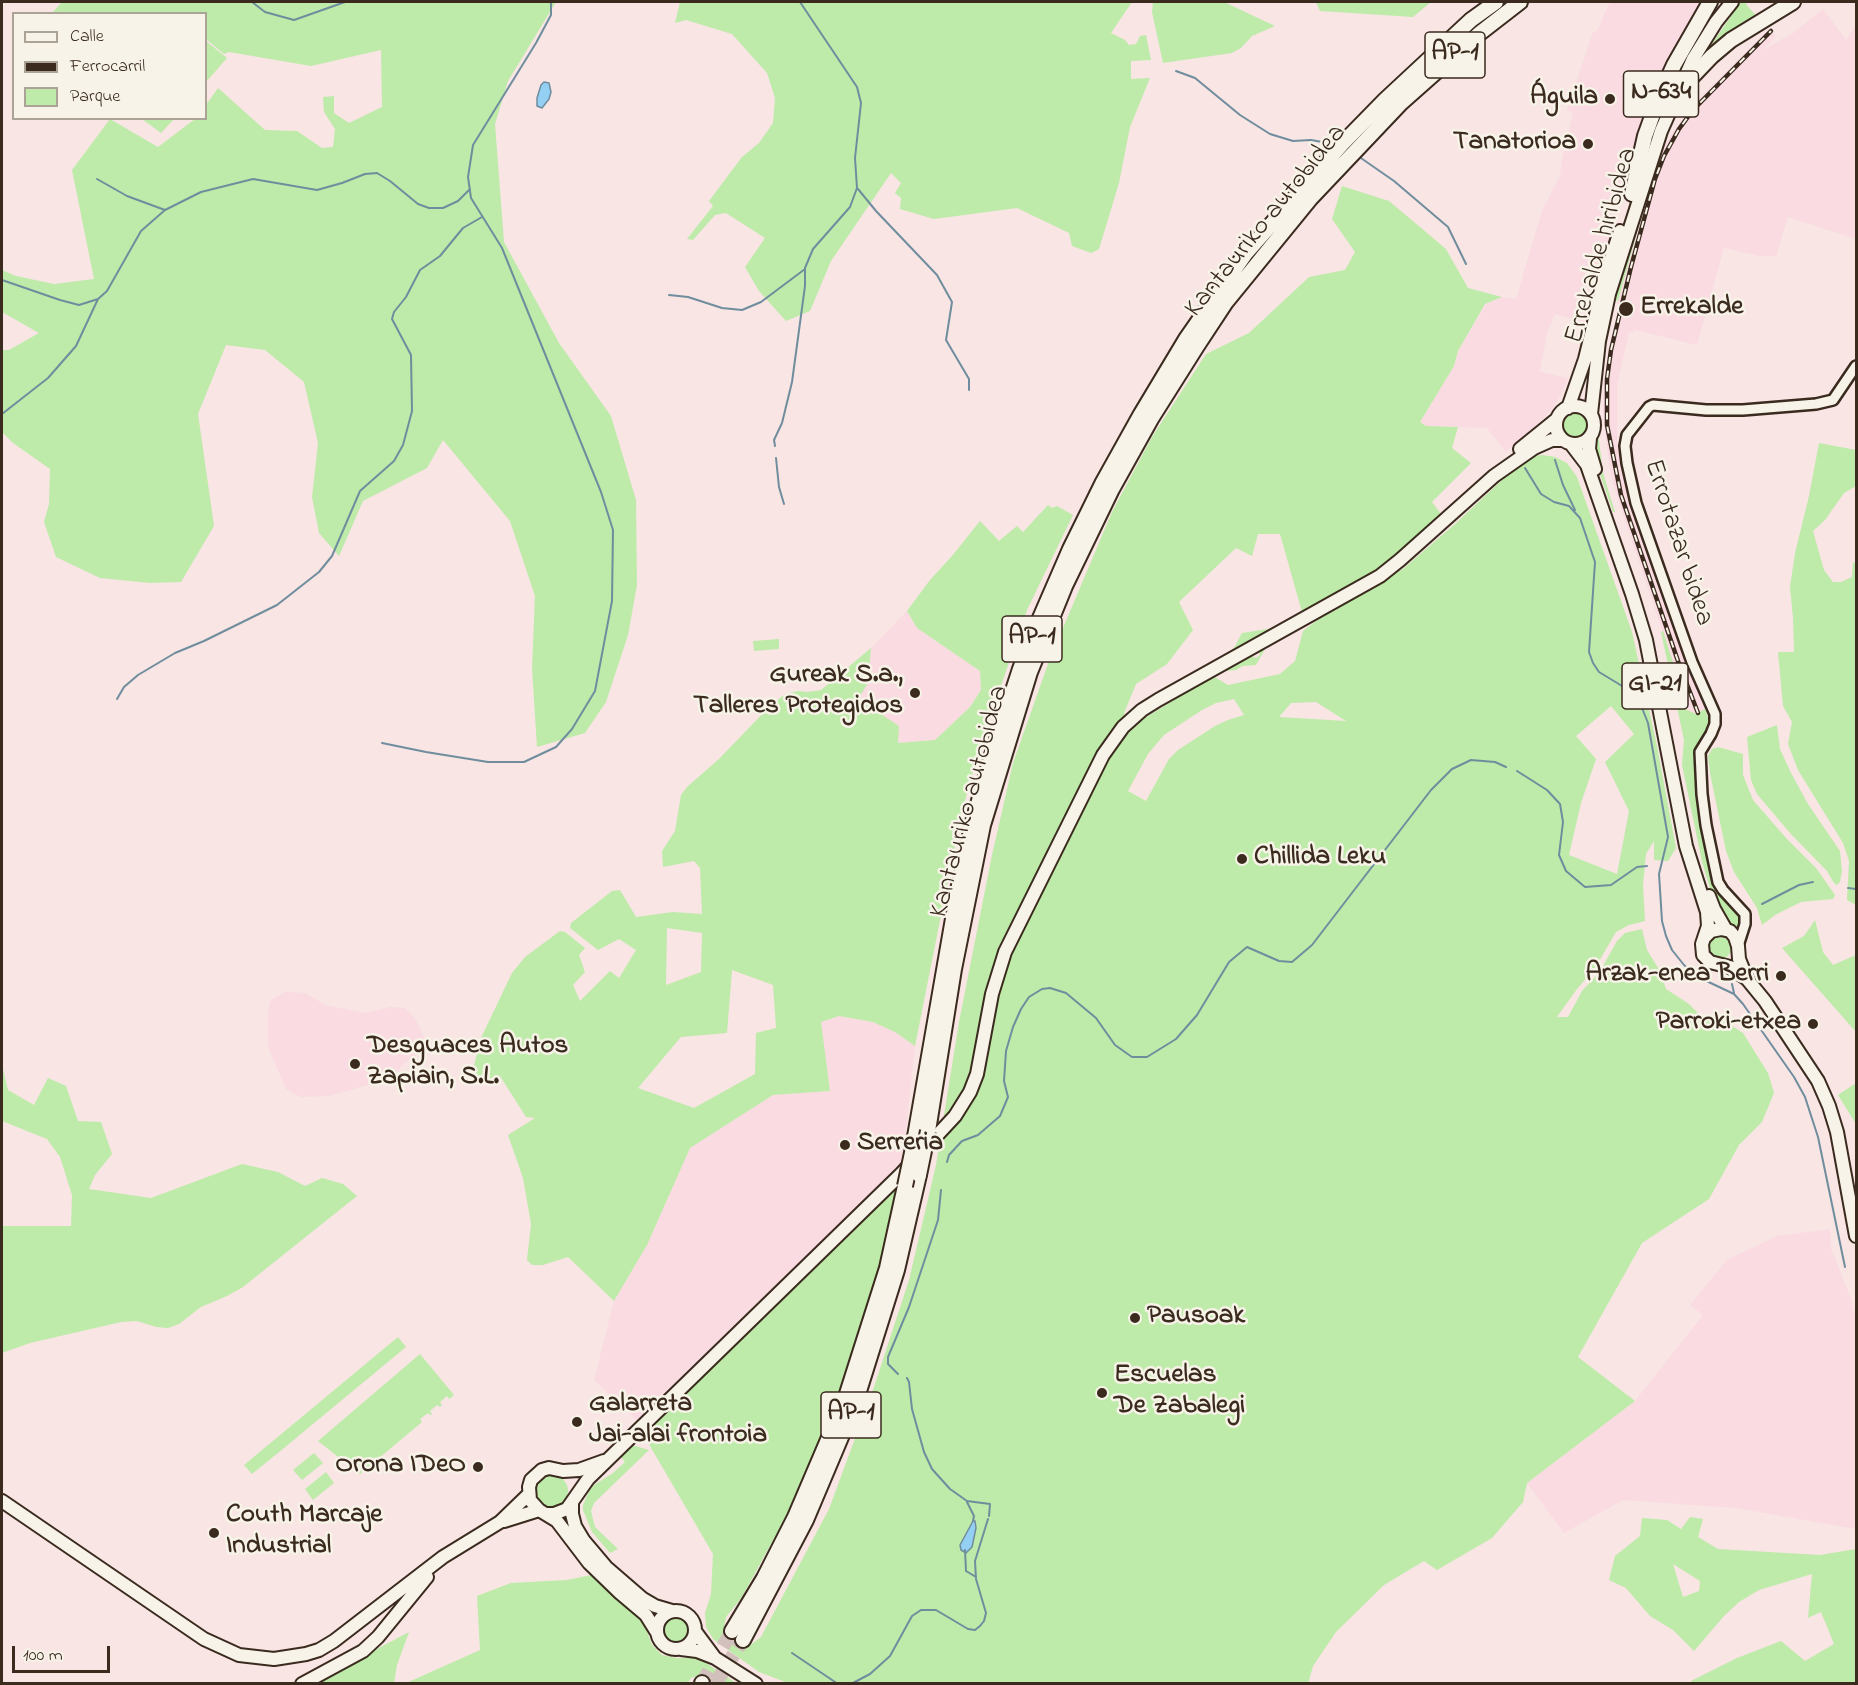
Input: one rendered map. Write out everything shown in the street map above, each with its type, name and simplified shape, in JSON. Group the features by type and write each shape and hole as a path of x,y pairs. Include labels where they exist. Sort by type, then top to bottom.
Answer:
{"highway":[{"name":"Kantauriko autobidea","path":"1304,195 1226,302 1151,419 1084,544 1047,628 1016,714 983,825 956,958 928,1131 897,1270 855,1404 806,1520 738,1636 795,1517 845,1400 887,1268 913,1148 958,890 973,822 1005,711 1037,625 1070,549 1102,484 1141,414 1186,339 1246,254 1471,20 1496,2"},
{"name":"Kantauriko autobidea","path":"1389,105 1520,2"},
{"name":"N-634","path":"1632,194 1645,136 1658,100 1674,64 1710,2"},
{"name":"N-634","path":"1672,105 1689,80 1712,56 1731,40 1793,2"}],"main road":[{"name":"Errekalde hiribidea","path":"1568,408 1585,359 1606,274 1632,194 1672,85 1693,45 1723,2"},
{"name":"Errekalde hiribidea","path":"1591,414 1597,352 1604,316 1617,267 1661,131 1697,53 1732,2"},
{"path":"500,1522 543,1512 561,1513 588,1479 901,1174 955,1116 970,1092 977,1074 993,988 1005,952 1103,755 1123,727 1158,700 1380,576 1494,476 1512,456 1557,419 1560,413 1568,408 1583,408 1591,414 1594,424 1590,438 1581,444 1552,440 1534,448 1494,476"},
{"path":"1557,419 1557,431 1567,442"},
{"name":"GI-21","path":"1590,438 1592,460 1637,591 1653,647 1691,841 1714,909 1736,937 1739,959 1748,979 1809,1066 1824,1093 1837,1132 1857,1236"},
{"name":"GI-21","path":"1567,442 1587,465 1641,622 1686,846 1707,912 1708,926 1702,944 1704,955 1710,962 1722,965"},
{"path":"1704,938 1711,931 1729,931"},
{"path":"1722,965 1734,959 1738,948"},
{"path":"1722,965 1730,967 1748,979"},
{"path":"611,1458 579,1470 563,1471 549,1468 536,1474 529,1487 530,1500 557,1521 605,1580 646,1615 661,1643 667,1648 697,1651 715,1658 756,1683"},
{"path":"563,1471 573,1482 572,1514 575,1526 584,1541 612,1574 643,1599 662,1609 685,1613 691,1617 696,1631 715,1658"},
{"path":"2,1501 204,1639 239,1655 264,1658 294,1657 319,1650 334,1641 465,1542 500,1522 529,1494"},
{"path":"302,1683 363,1651 378,1637 417,1588 465,1542"},
{"path":"656,1631 661,1618 672,1611"},
{"path":"681,1649 693,1641 696,1631"}],"street":[{"name":"Errotazar bidea","path":"1743,927 1745,914 1718,882 1706,825 1700,752 1715,724 1715,714 1692,662 1636,503 1627,463 1625,446 1627,435 1653,405 1706,410 1743,410 1816,404 1833,400 1857,366"},
{"path":"1729,931 1743,927 1738,948"}],"shaded area":[{"path":"1610,2 1705,2 1639,143 1584,322 1555,314 1547,333 1540,372 1568,378 1562,392 1554,407 1544,418 1506,452 1487,428 1426,426 1420,422 1454,366 1458,351 1486,304 1502,297 1516,299 1542,211 1560,176 1573,113 1567,110 1593,32 1597,31"},
{"path":"1823,9 1846,40 1856,25 1856,239 1788,217 1776,256 1759,256 1724,248 1697,345 1635,330 1632,333 1629,332 1617,385 1617,442 1625,486 1668,613 1705,709 1696,714 1685,709 1669,650 1610,471 1603,413 1604,381 1611,335 1613,335 1618,316 1618,301 1628,264 1664,145 1689,109 1769,29 1776,36 1763,50 1795,32"},
{"path":"907,611 917,628 980,671 981,690 970,707 935,740 898,743 857,699 868,682 871,648"},
{"path":"285,992 306,993 325,1005 366,1013 391,1007 405,1008 415,1018 424,1038 422,1051 403,1064 390,1082 371,1084 329,1096 300,1097 286,1089 268,1047 268,1010 271,1000"},
{"path":"839,1016 873,1022 895,1032 915,1046 902,1164 645,1420 637,1420 594,1380 614,1301 647,1245 690,1148 773,1095 830,1091 820,1022"},
{"path":"1830,1229 1831,1248 1851,1299 1856,1319 1856,1529 1736,1508 1623,1500 1564,1533 1527,1483 1635,1401 1703,1315 1690,1305 1727,1260 1777,1236"}],"green space":[{"path":"62,2 556,2 508,81 495,124 504,242 559,343 611,416 636,500 637,585 628,635 606,702 585,733 537,747 532,668 535,596 510,521 443,440 427,468 363,501 339,556 319,533 312,497 318,443 304,382 265,350 226,345 198,414 214,526 181,582 150,583 100,578 56,557 44,522 49,504 50,469 13,443 2,432 2,350 9,350 39,333 2,312 2,270 16,276 54,284 94,279 72,170 109,120 158,147 194,120 207,120 207,104 218,88 265,130 297,131 322,148 333,147 335,129 324,112 323,97 334,96 334,113 349,123 382,107 381,50 311,66 229,52 224,54 207,40 207,12 53,12"},
{"path":"680,2 1132,2 1111,33 1125,40 1129,45 1136,44 1140,36 1146,35 1151,60 1131,61 1131,79 1150,78 1130,127 1119,183 1099,249 1091,253 1072,246 1069,233 1017,208 934,219 900,209 901,198 895,193 901,183 891,173 831,261 810,311 786,321 759,291 745,267 765,238 726,213 715,215 693,240 687,239 713,206 709,201 742,157 759,143 773,123 775,98 767,73 732,34 686,20 675,23"},
{"path":"1153,2 1224,2 1275,26 1252,36 1241,48 1232,53 1163,63 1152,12"},
{"path":"1316,2 1431,2 1413,17 1320,11"},
{"path":"1741,2 1745,2 1755,14 1761,16 1704,55"},
{"path":"207,42 227,58 207,81"},
{"path":"143,120 173,120 161,133"},
{"path":"1342,186 1389,201 1446,249 1468,288 1502,297 1485,304 1458,351 1454,366 1420,422 1426,426 1458,427 1452,448 1471,463 1432,502 1441,514 1386,564 1302,612 1280,534 1258,534 1252,556 1236,548 1179,602 1193,630 1167,664 1136,684 1124,713 1135,724 1213,676 1228,685 1280,674 1295,661 1303,631 1320,618 1404,568 1517,466 1531,456 1543,455 1555,457 1567,463 1577,477 1632,632 1676,848 1668,861 1654,860 1654,841 1646,854 1643,885 1645,921 1629,925 1616,932 1595,968 1557,1017 1568,1017 1582,991 1599,973 1617,941 1625,933 1642,929 1647,950 1660,971 1666,989 1689,1004 1704,1019 1726,1022 1743,1033 1768,1073 1774,1093 1762,1122 1739,1145 1709,1199 1642,1243 1578,1357 1635,1401 1527,1483 1523,1502 1492,1538 1437,1570 1424,1561 1384,1585 1336,1632 1313,1666 1308,1684 788,1683 759,1672 713,1639 706,1627 705,1613 711,1594 713,1554 643,1434 898,1186 878,1270 830,1416 805,1477 778,1531 742,1597 726,1617 723,1632 749,1646 761,1637 829,1509 874,1387 909,1280 936,1165 959,1022 992,855 1013,763 1049,661 1112,512 1152,437 1206,354 1249,333 1309,277 1345,270 1355,252 1332,219","holes":["1234,699 1244,715 1215,726 1178,750 1169,759 1146,801 1128,791 1148,754 1164,735 1216,703","1316,702 1346,721 1279,717 1291,703","1611,706 1634,734 1605,762 1629,811 1617,874 1569,855 1581,803 1596,759 1576,736"]},
{"path":"1649,189 1618,301 1615,300 1623,269"},
{"path":"1575,410 1586,414 1590,425 1586,436 1575,440 1564,436 1560,425 1564,414"},
{"path":"1598,432 1603,473 1615,512 1613,512 1593,454"},
{"path":"1819,443 1856,450 1856,486 1844,493 1825,520 1813,531 1824,570 1833,582 1841,582 1852,577 1853,562 1856,564 1856,905 1847,900 1849,861 1843,843 1798,770 1788,744 1792,722 1783,706 1778,652 1794,652 1790,587 1795,553"},
{"path":"1048,505 1052,508 1057,506 1073,515 1027,610 979,750 961,815 915,1046 895,1032 873,1022 839,1016 821,1022 830,1091 773,1095 690,1148 647,1245 614,1301 568,1257 543,1265 532,1265 527,1260 531,1224 523,1178 508,1135 535,1118 526,1117 500,1076 483,1083 472,1073 481,1038 512,973 525,957 560,931 565,932 585,948 579,955 585,972 573,985 580,1001 610,971 619,978 636,950 619,939 598,950 570,928 571,923 612,891 620,890 636,917 673,912 702,914 700,868 694,861 663,867 662,851 675,831 681,795 770,706 785,694 821,690 871,648 868,683 858,699 899,726 898,743 935,740 970,707 981,690 980,671 917,628 907,611 980,521 999,541 1017,526 1023,532","holes":["667,928 702,933 701,972 666,985","732,970 773,985 776,1028 756,1033 755,1074 694,1108 638,1088 681,1037 727,1033"]},
{"path":"1274,628 1217,660 1234,648 1242,633"},
{"path":"1663,631 1681,687 1685,709 1696,714 1705,709 1708,717 1710,716 1710,728 1700,745 1710,862 1741,918 1740,925 1736,928 1731,927 1713,898 1702,862 1682,765 1684,740 1661,632"},
{"path":"1281,637 1265,649 1256,665 1225,671 1251,656 1256,658 1262,649"},
{"path":"779,639 779,649 754,651 753,641"},
{"path":"1777,725 1780,749 1791,773 1808,804 1840,851 1842,871 1840,882 1837,885 1757,794 1751,780 1747,737"},
{"path":"1718,747 1743,754 1743,775 1753,800 1816,868 1835,895 1833,899 1801,902 1775,915 1762,925 1757,908 1734,872 1726,851 1708,756 1712,749"},
{"path":"1815,920 1823,952 1833,965 1856,955 1856,1032 1782,948 1804,936"},
{"path":"1720,937 1728,940 1731,948 1728,956 1720,959 1712,956 1709,948 1712,940"},
{"path":"2,1065 8,1090 34,1105 48,1078 66,1086 78,1121 101,1122 112,1154 95,1175 89,1189 151,1198 242,1164 278,1172 305,1186 322,1178 343,1184 357,1196 243,1287 201,1307 179,1324 168,1328 137,1321 121,1322 30,1343 2,1353 2,1226 71,1226 72,1195 60,1157 47,1139 2,1121"},
{"path":"1856,1083 1856,1124 1838,1095"},
{"path":"398,1337 406,1347 252,1474 244,1465"},
{"path":"420,1354 454,1395 449,1399 447,1396 440,1402 442,1405 440,1407 437,1405 430,1411 432,1414 428,1413 420,1419 422,1422 360,1474 318,1441"},
{"path":"632,1445 649,1450 594,1503 591,1511 595,1527 618,1549 610,1553 592,1532 583,1505 594,1485 625,1462 620,1456"},
{"path":"314,1453 323,1463 302,1480 293,1470"},
{"path":"326,1472 334,1483 313,1500 305,1489"},
{"path":"552,1475 563,1480 568,1491 563,1502 552,1507 541,1502 536,1491 541,1480"},
{"path":"1690,1517 1703,1519 1698,1537 1718,1549 1820,1555 1856,1549 1856,1683 1692,1683 1691,1681 1737,1658 1781,1641 1805,1661 1834,1644 1821,1612 1808,1618 1812,1574 1759,1590 1739,1602 1694,1651 1673,1630 1650,1616 1626,1588 1609,1580 1615,1556 1640,1536 1642,1518 1667,1520 1681,1529","holes":["1673,1564 1700,1581 1699,1591 1683,1597"]},
{"path":"591,1575 642,1618 652,1645 662,1655 695,1658 703,1661 736,1683 706,1683 697,1676 691,1678 687,1684 404,1684 480,1650 477,1596 511,1583 567,1580"},
{"path":"677,1617 687,1622 692,1632 687,1642 677,1647 667,1642 662,1632 667,1622"},
{"path":"409,1632 397,1665 394,1683 311,1684"}],"water":[{"path":"544,82 549,83 551,92 542,108 537,106 537,98"},
{"path":"975,1521 976,1528 972,1547 966,1553 961,1550 960,1545"}],"waterway":[{"path":"252,2 265,12 294,20 345,2"},
{"path":"382,743 488,762 524,762 556,747 572,729 595,691 612,601 613,530 601,492 502,248 471,198 468,177 473,145 536,43 551,15 551,2"},
{"path":"775,446 774,440 782,423 792,382 805,286 805,268 813,249 850,207 857,188 855,158 861,103 857,87 800,2"},
{"path":"1176,71 1195,78 1240,115 1270,134 1293,141 1311,140 1334,144"},
{"path":"1358,156 1394,181 1448,227 1466,264"},
{"path":"2,280 79,305 98,299 107,291 141,231 165,210 201,192 253,179 317,190 365,174 377,173 418,204 429,208 443,208 458,201 470,189"},
{"path":"97,179 127,196 165,210"},
{"path":"858,189 937,275 952,302 946,340 969,379 969,390"},
{"path":"117,699 124,687 138,675 175,653 277,605 319,572 332,556 360,491 394,461 403,445 412,411 411,355 392,319 394,312 406,297 420,270 440,256 463,228 482,217"},
{"path":"669,295 688,297 722,308 742,310 761,302 805,269"},
{"path":"2,414 48,378 76,346 98,299"},
{"path":"776,458 779,487 784,504"},
{"path":"1555,460 1563,485 1575,510"},
{"path":"1525,468 1541,494 1554,502 1569,506 1580,518 1595,562 1589,652 1599,672 1638,698 1648,723 1668,837 1659,874 1662,921 1666,936 1672,950 1684,965 1698,977 1734,994 1743,1004 1794,1077 1805,1097 1818,1137 1845,1267"},
{"path":"947,1162 949,1155 962,1141 978,1135 1000,1116 1008,1097 1004,1081 1006,1051 1013,1027 1029,997 1042,989 1050,988 1066,993 1096,1018 1115,1045 1132,1057 1147,1057 1176,1039 1197,1015 1229,962 1247,947 1279,961 1292,962 1312,945 1431,790 1452,769 1471,760 1495,762 1506,767"},
{"path":"1517,771 1547,790 1560,804 1563,822 1559,855 1566,871 1585,887 1611,885 1637,867 1647,866"},
{"path":"1762,904 1799,885 1813,882"},
{"path":"1848,888 1856,889"},
{"path":"1732,984 1734,993"},
{"path":"898,1374 888,1364 888,1357 909,1307 938,1220 941,1190"},
{"path":"907,1378 912,1409 924,1452 932,1469 950,1489 967,1501 990,1504 989,1516"},
{"path":"967,1502 974,1516 973,1521"},
{"path":"851,1684 870,1674 890,1656 912,1616 921,1610 936,1610 968,1629 975,1630 980,1626 986,1613 976,1579 975,1561 988,1519"},
{"path":"965,1550 966,1571 976,1577"},
{"path":"792,1653 838,1684"}],"tunnel":[{"path":"702,1683 732,1631"},
{"path":"715,1684 743,1640"}],"railway":[{"path":"1698,713 1621,495 1607,425 1607,379 1611,350 1631,267 1655,179 1664,156 1693,110 1771,31"}],"place":[{"name":"Águila","path":"1610,99"},
{"name":"Tanatorioa","path":"1588,144"},
{"name":"Errekalde","path":"1626,309"},
{"name":"Gureak S.a., Talleres Protegidos","path":"915,693"},
{"name":"Chillida Leku","path":"1242,859"},
{"name":"Arzak-enea Berri","path":"1781,976"},
{"name":"Parroki-etxea","path":"1813,1024"},
{"name":"Desguaces Autos Zapiain, S.L.","path":"355,1064"},
{"name":"Serreria","path":"845,1145"},
{"name":"Pausoak","path":"1135,1318"},
{"name":"Escuelas De Zabalegi","path":"1102,1393"},
{"name":"Galarreta Jai-alai frontoia","path":"577,1422"},
{"name":"Orona IDeO","path":"478,1467"},
{"name":"Couth Marcaje Industrial","path":"214,1533"}]}
